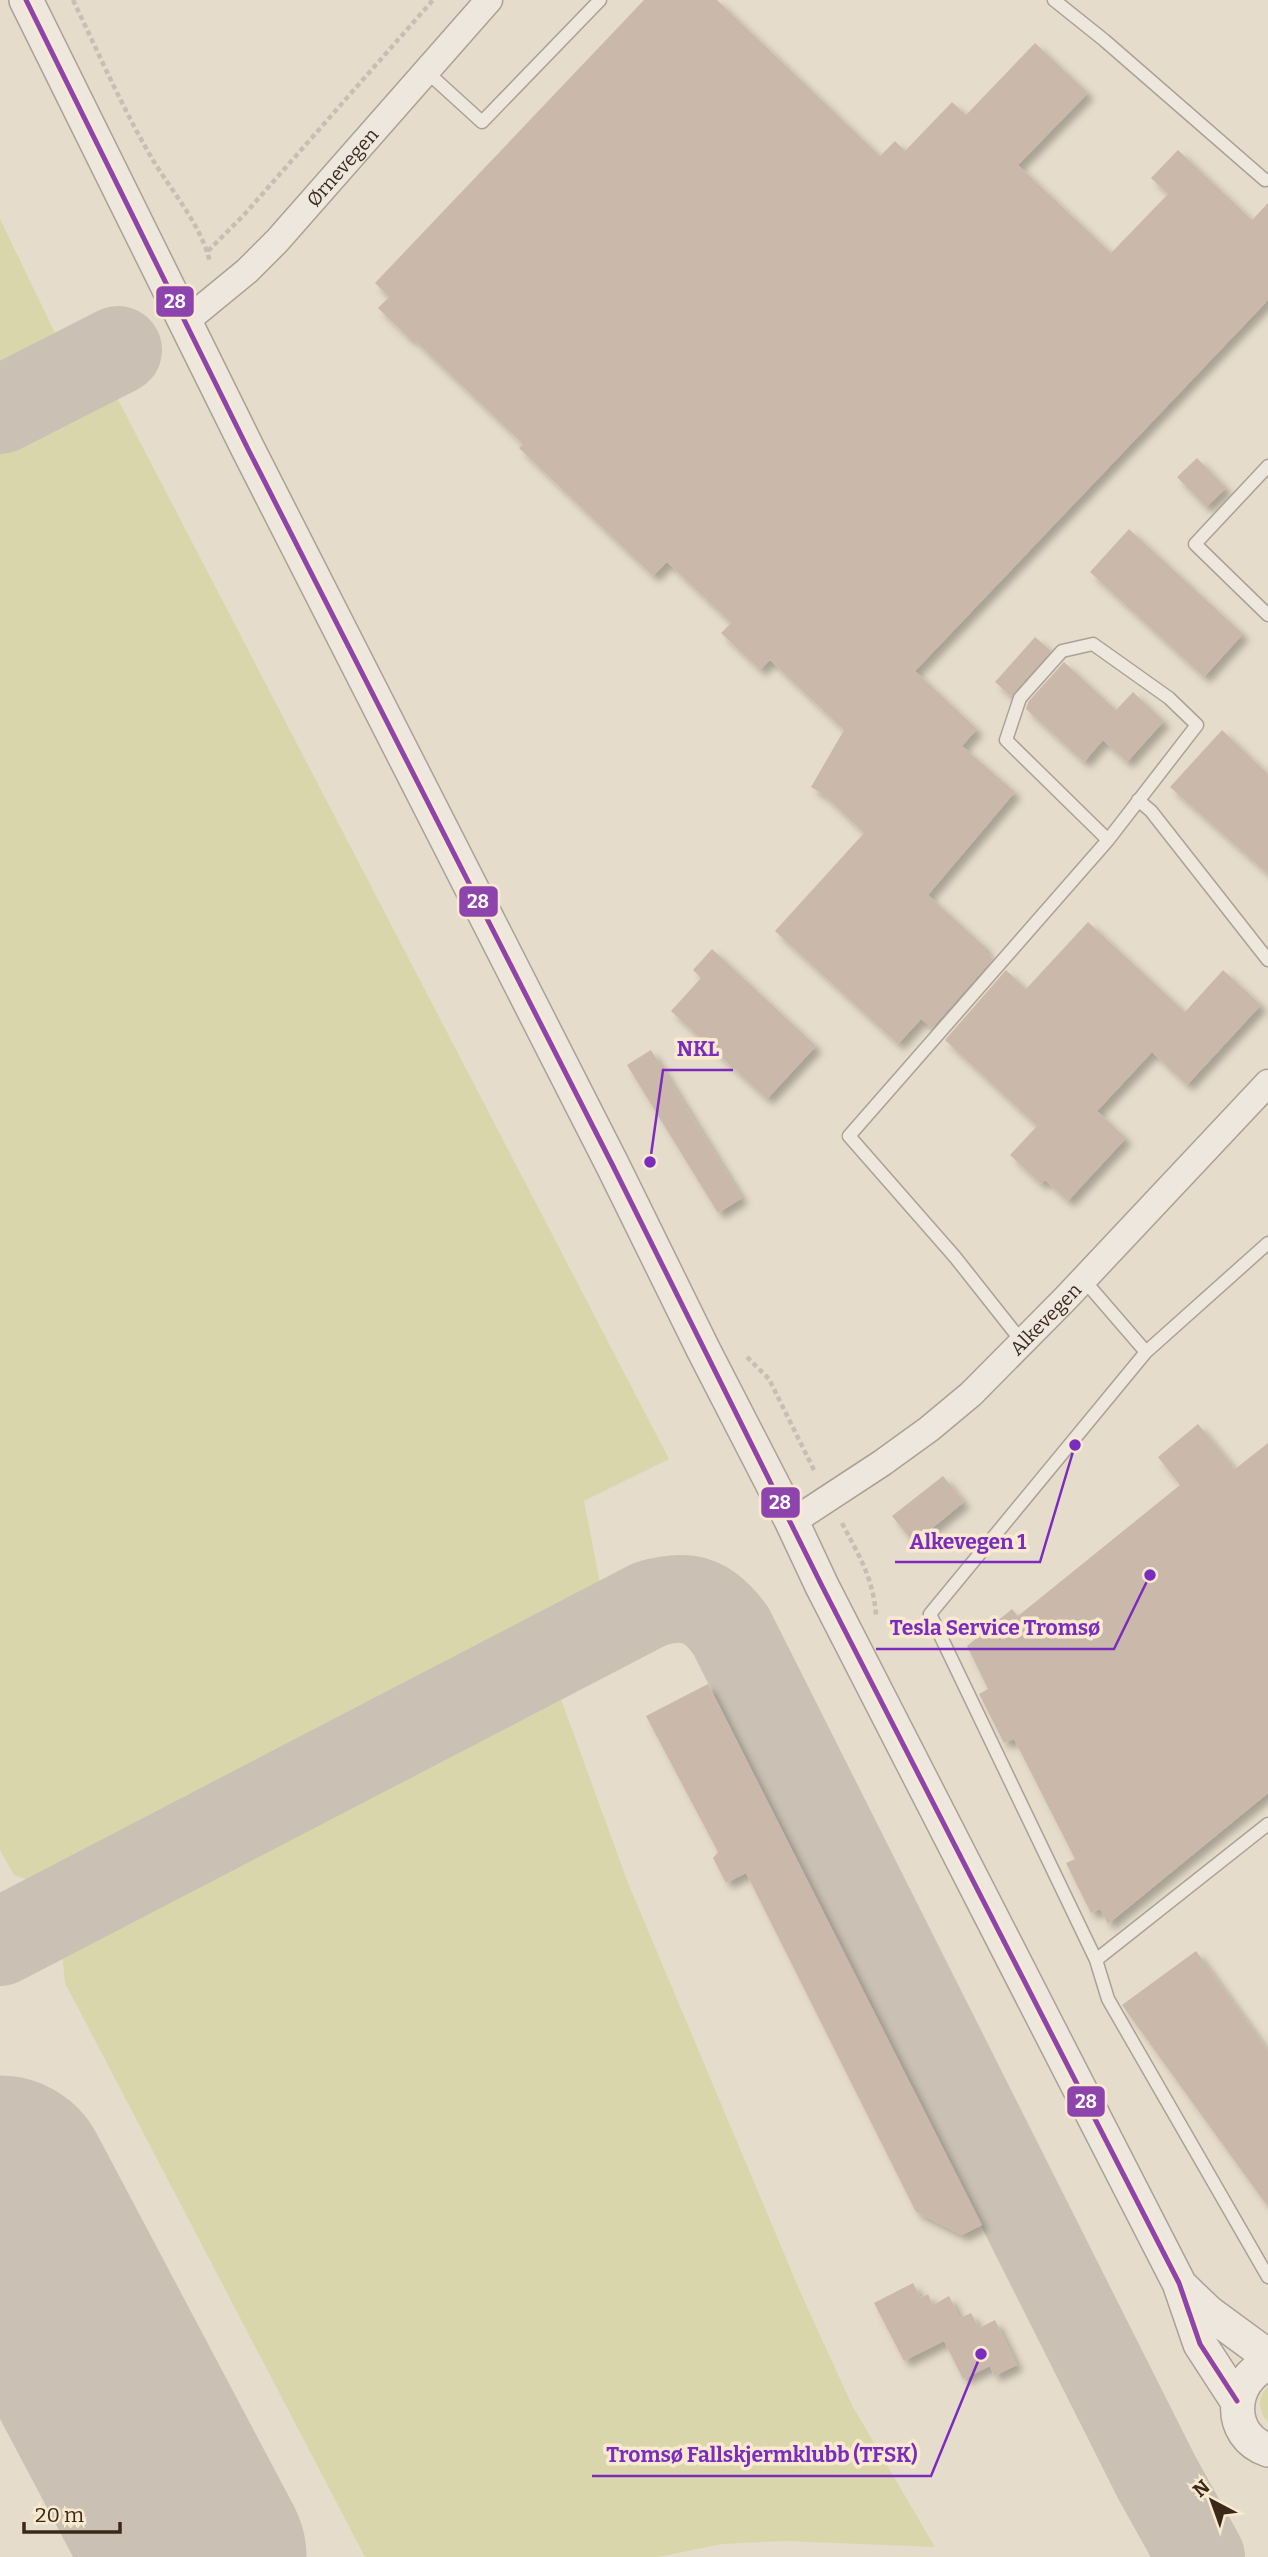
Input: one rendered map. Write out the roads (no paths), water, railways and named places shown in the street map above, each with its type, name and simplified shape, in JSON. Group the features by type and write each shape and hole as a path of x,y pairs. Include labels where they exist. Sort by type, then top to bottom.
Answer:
{"street":[{"path":"26,0 248,449 613,1166 828,1598 1179,2283 1200,2344 1237,2401"},
{"name":"Ørnevegen","path":"186,321 247,271 277,241 489,0"},
{"name":"Alkevegen","path":"792,1522 830,1500 929,1429 971,1394 1023,1343 1268,1083"},
{"path":"1179,2283 1208,2312 1268,2356"},
{"path":"1266,2455 1242,2429 1238,2420 1237,2401 1249,2376 1268,2364"}],"lane":[{"path":"428,72 482,122 600,0"},
{"path":"1054,0 1265,180"},
{"path":"1268,466 1195,544 1268,615"},
{"path":"1023,1343 955,1257 849,1136 1108,840 1196,724 1169,698 1093,644 1062,651 1020,698 1006,740 1108,840"},
{"path":"1138,800 1151,811 1268,960"},
{"path":"1268,1243 1146,1352 930,1614 1096,1960 1108,1999 1268,2277"},
{"path":"1083,1279 1146,1352"},
{"path":"1096,1960 1268,1824"}],"place":[{"name":"NKL","path":"650,1162"},
{"name":"Alkevegen 1","path":"1075,1445"},
{"name":"Tesla Service Tromsø","path":"1150,1575"},
{"name":"Tromsø Fallskjermklubb (TFSK)","path":"981,2354"}]}
